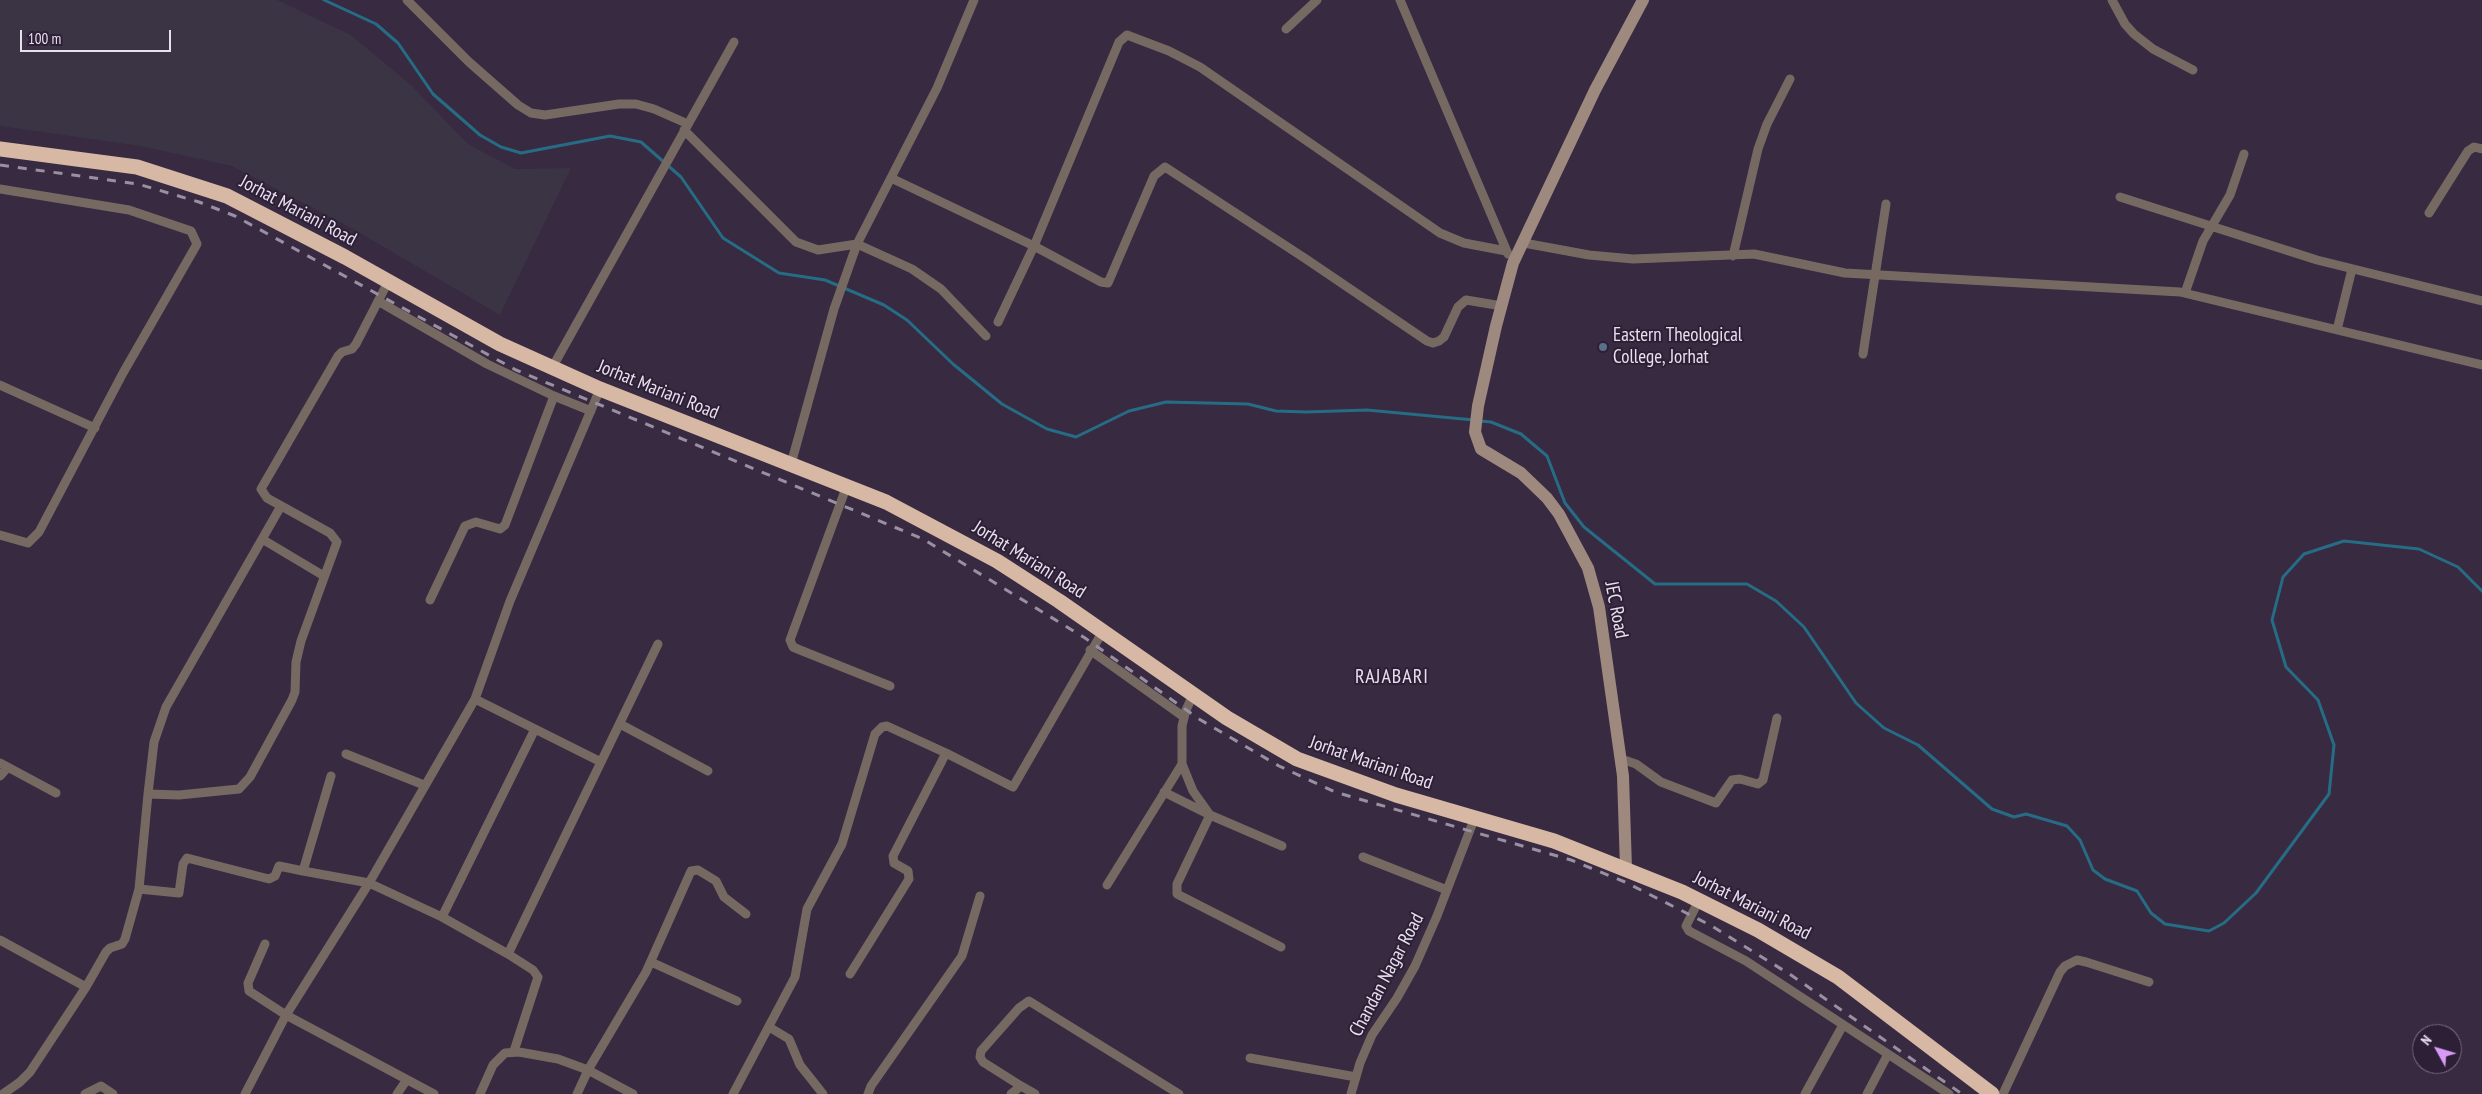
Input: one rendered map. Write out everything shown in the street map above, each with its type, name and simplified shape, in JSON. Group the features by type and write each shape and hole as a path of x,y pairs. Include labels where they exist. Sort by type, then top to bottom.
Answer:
{"highway":[{"name":"Jorhat Mariani Road","path":"0,149 138,167 194,183 260,212 492,340 552,368 846,488 886,502 997,561 1103,631 1193,696 1265,742 1296,759 1396,796 1547,838 1626,868 1699,900 1758,930 1838,977 1992,1094"}],"street":[{"path":"407,0 469,62 518,105 531,113 545,115 619,104 636,104 654,109 686,127 796,242 818,250 857,244 891,258 932,280 986,336"},
{"path":"791,464 834,310 857,244 949,64 974,0"},
{"path":"1286,29 1317,0"},
{"path":"1400,0 1506,251 1513,263"},
{"name":"JEC Road","path":"1626,868 1626,812 1621,759 1599,607 1588,568 1559,514 1547,498 1521,473 1481,449 1475,432 1478,406 1513,263 1595,90 1643,0"},
{"path":"2112,0 2125,24 2134,34 2153,49 2193,70"},
{"path":"998,322 1034,246 1119,42 1126,35 1155,44 1200,67 1440,233 1464,242 1506,251"},
{"path":"552,368 734,42"},
{"path":"1733,256 1758,149 1767,124 1790,79"},
{"path":"2429,213 2468,151 2474,147 2482,149"},
{"path":"2185,293 2199,251 2230,194 2244,154"},
{"path":"891,178 1034,246 1101,282 1108,283 1154,176 1165,167 1306,258 1426,341 1433,343 1444,337 1458,307 1466,300 1502,306"},
{"path":"0,189 129,210 184,228 196,237 198,244 123,373 34,540 28,543 22,542 0,534"},
{"path":"2120,197 2352,269 2482,301"},
{"path":"1863,354 1886,204"},
{"path":"1524,243 1589,255 1633,259 1754,254 1832,272 2185,293 2482,365"},
{"path":"2337,330 2352,269"},
{"path":"148,794 179,795 240,789 245,784 295,692 298,648 336,548 335,537 262,493 263,483 338,356 342,352 354,347 388,282"},
{"path":"378,301 487,364 554,396 591,410"},
{"path":"0,386 95,428"},
{"path":"245,1094 286,1015 369,884 475,699 510,601 600,389"},
{"path":"430,600 465,526 476,522 494,529 500,529 505,526 554,396"},
{"path":"846,488 790,640 800,650 890,686"},
{"path":"4,1094 26,1078 86,987 106,952 110,948 122,944 126,939 139,889 154,742 166,707 281,506"},
{"path":"262,539 324,576"},
{"path":"733,1094 794,978 807,909 840,849 878,730 887,726 1013,787 1090,650 1103,631"},
{"path":"508,954 658,644"},
{"path":"1090,650 1184,717"},
{"path":"1193,696 1184,717 1182,764 1194,791 1210,816"},
{"path":"475,699 601,762"},
{"path":"1621,759 1636,764 1661,782 1716,803 1732,780 1740,779 1758,784 1763,780 1777,718"},
{"path":"620,724 708,771"},
{"path":"442,917 534,729"},
{"path":"850,974 909,879 908,871 894,863 893,856 946,753"},
{"path":"346,754 424,785"},
{"path":"1107,886 1182,764"},
{"path":"0,776 4,765 56,793"},
{"path":"304,871 331,776"},
{"path":"1164,792 1210,816 1282,846"},
{"path":"1210,816 1177,884 1177,894 1281,947"},
{"name":"Chandan Nagar Road","path":"1351,1094 1372,1035 1397,998 1415,966 1475,817"},
{"path":"1363,857 1447,890"},
{"path":"139,889 179,893 183,864 187,858 269,879 275,876 280,866 369,884 442,917 533,970 538,977 514,1052"},
{"path":"578,1094 588,1070 651,962 689,875 694,869 716,881 724,897 746,914"},
{"path":"868,1094 871,1086 962,956 980,896"},
{"path":"1699,900 1686,926 1689,931 1746,961 1949,1094"},
{"path":"0,940 86,987"},
{"path":"265,944 247,988 286,1015 406,1081 434,1094"},
{"path":"2003,1094 2060,972 2066,966 2077,960 2149,982"},
{"path":"651,962 737,1001"},
{"path":"1035,1094 983,1062 980,1057 982,1051 1019,1008 1029,1001 1179,1094"},
{"path":"1805,1094 1843,1025"},
{"path":"769,1027 789,1040 800,1065 823,1094"},
{"path":"480,1094 498,1058 505,1053 514,1052 558,1059 588,1070 633,1094"},
{"path":"1867,1094 1888,1054"},
{"path":"1250,1058 1356,1077"},
{"path":"397,1094 406,1081"},
{"path":"85,1094 101,1086 113,1094"},
{"path":"1011,1094 1021,1086"}],"shaded area":[{"path":"0,0 277,0 351,35 411,85 468,144 515,169 571,168 500,315 353,229 232,166 140,146 0,126"}],"waterway":[{"path":"324,0 376,24 398,43 433,94 480,135 501,147 521,153 610,136 641,142 681,177 723,238 779,273 825,280 884,305 907,320 953,364 1002,404 1047,429 1076,437 1129,411 1166,402 1248,404 1276,411 1367,410 1474,420"},
{"path":"1480,421 1491,422 1521,434 1547,456 1565,503 1584,527 1655,584 1747,584 1776,601 1804,627 1856,703 1884,728 1918,745 1992,809 2014,817 2026,814 2067,826 2080,840 2093,870 2105,879 2137,891 2151,913 2165,924 2209,931 2224,923 2256,893 2329,794 2334,745 2318,700 2286,667 2272,620 2283,577 2304,554 2344,541 2419,549 2458,567 2482,591"}],"railway":[{"path":"0,165 138,184 199,202 235,216 516,370 923,539 1085,638 1199,719 1279,766 1335,792 1571,860 1625,882 1710,925 1791,975 1962,1094"}],"place":[{"name":"Eastern Theological College, Jorhat","path":"1603,347"}],"district":[{"name":"RAJABARI","path":"1392,677"}]}
